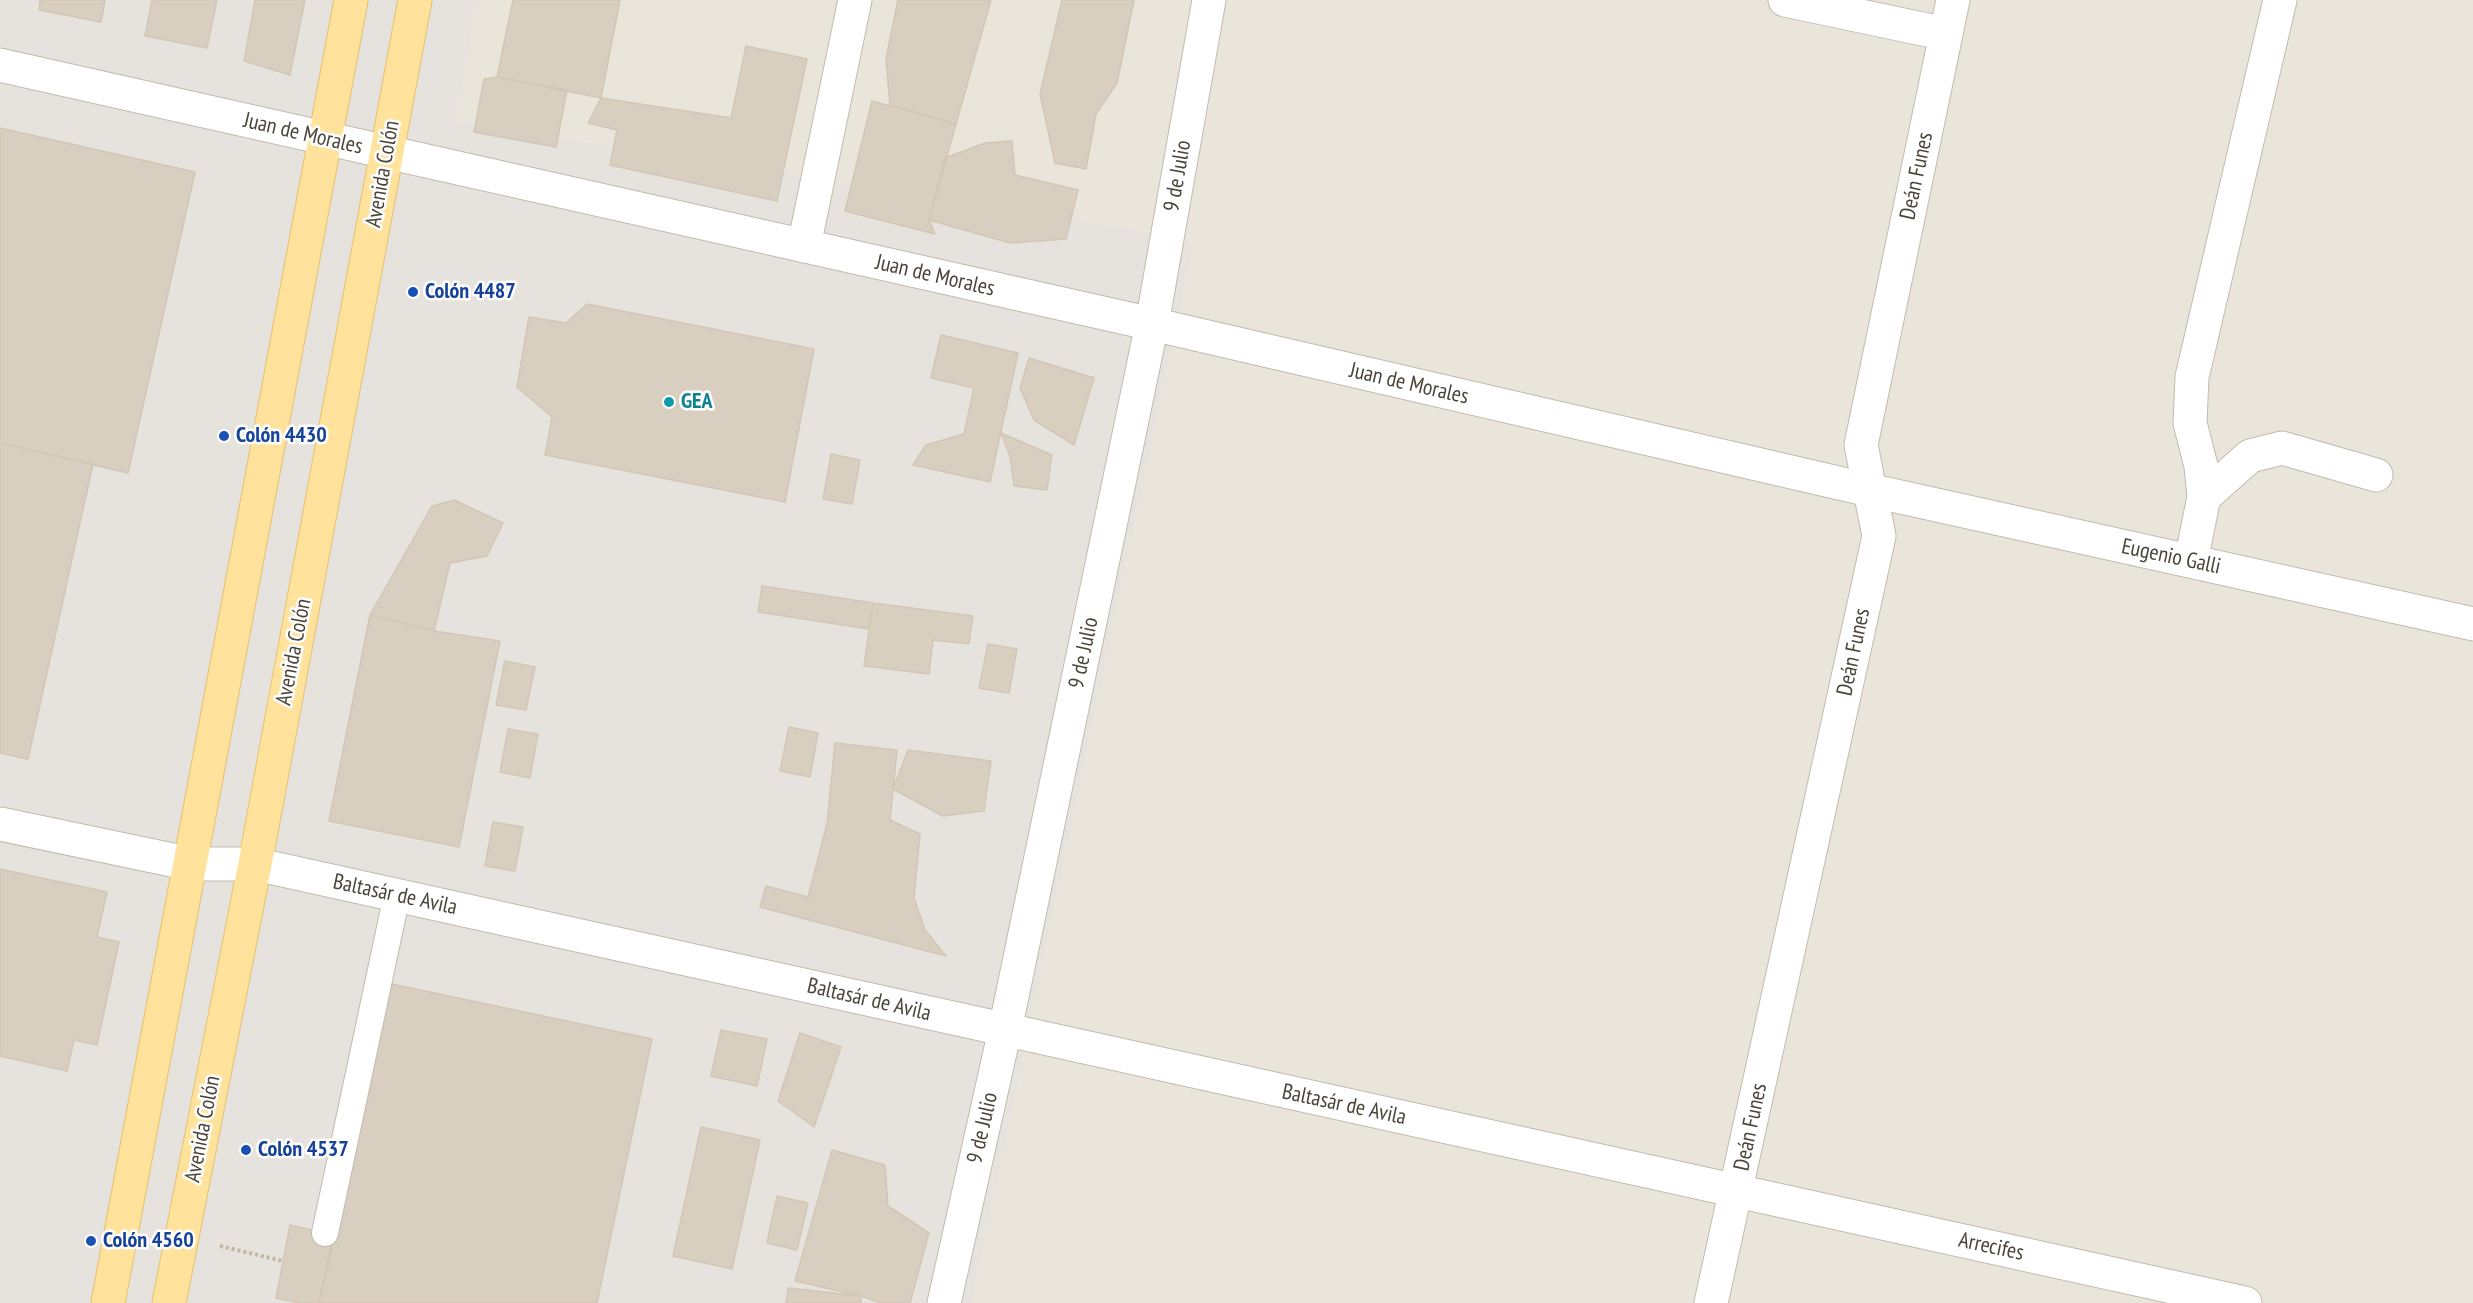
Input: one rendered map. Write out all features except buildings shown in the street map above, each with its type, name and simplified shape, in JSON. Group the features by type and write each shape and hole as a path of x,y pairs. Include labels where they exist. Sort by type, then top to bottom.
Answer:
{"main road":[{"path":"108,1303 351,0"},
{"name":"Avenida Colón","path":"169,1303 255,864 415,0"}],"street":[{"path":"804,246 855,0"},
{"name":"9 de Julio","path":"944,1303 1005,1030 1152,324 1209,0"},
{"path":"1785,0 1946,34"},
{"name":"Deán Funes","path":"1712,1303 1879,536 1861,444 1953,0"},
{"path":"2191,561 2204,497 2201,466 2190,423 2192,378 2280,0"},
{"name":"Juan de Morales","path":"0,65 325,140 1152,324 1869,490"},
{"path":"2204,497 2250,456 2282,448 2376,475"},
{"name":"Eugenio Galli","path":"1869,490 2473,624"},
{"name":"Baltasár de Avila","path":"0,824 191,864 255,864 1737,1191"},
{"name":"Arrecifes","path":"1737,1191 2246,1303"}],"lane":[{"path":"326,1233 397,895"}],"path":[{"path":"182,1237 283,1261"}],"shaded area":[{"path":"0,0 478,0 456,121 1195,239 972,1303 0,1303"},
{"path":"478,0 2473,0 2473,1303 972,1303 1195,239 456,121"}],"place":[{"name":"Colón 4487","path":"413,292"},
{"name":"GEA","path":"669,402"},
{"name":"Colón 4430","path":"224,436"},
{"name":"Colón 4537","path":"246,1150"},
{"name":"Colón 4560","path":"91,1241"}]}
